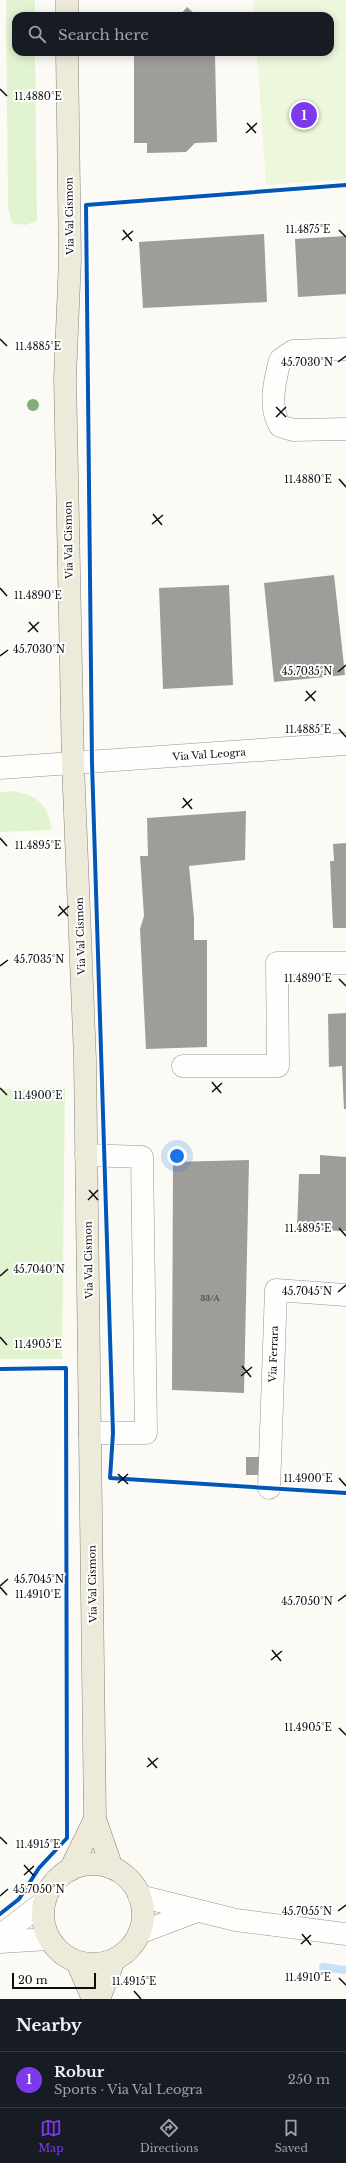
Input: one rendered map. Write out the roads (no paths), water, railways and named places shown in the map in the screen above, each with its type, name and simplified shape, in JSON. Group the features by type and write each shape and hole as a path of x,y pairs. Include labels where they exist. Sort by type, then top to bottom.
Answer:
{"main road":[{"path":"67,0 67,12"},
{"name":"Via Val Cismon","path":"67,56 70,259 65,378 73,764 85,1059 95,1820 112,1868"},
{"name":"Via Val Cismon","path":"70,1870 95,1820"},
{"name":"Via Val Cismon","path":"77,1962 66,1957 49,1939 44,1927 44,1902 50,1889 58,1878 70,1870 84,1865 98,1864 112,1868 124,1875 140,1896"},
{"path":"99,1999 114,1960 133,1944 139,1933 143,1909 140,1896"},
{"path":"77,1962 89,1964 114,1960"},
{"path":"77,1962 93,1999"}],"street":[{"path":"346,349 293,351 280,360 274,388 276,420 280,426 293,430 346,429"},
{"name":"Via Val Leogra","path":"0,768 346,744"},
{"path":"183,1066 278,1066 277,963 346,963"},
{"path":"86,1156 142,1157 146,1432 90,1433"},
{"name":"Via Ferrara","path":"268,1488 276,1290 346,1295"},
{"path":"140,1896 236,1920 346,1934"},
{"path":"0,1936 44,1902"},
{"path":"139,1933 197,1911"},
{"path":"0,1942 49,1939"}],"waterway":[{"path":"323,1967 346,1970"}],"place":[{"name":"Robur","path":"304,115"}]}
